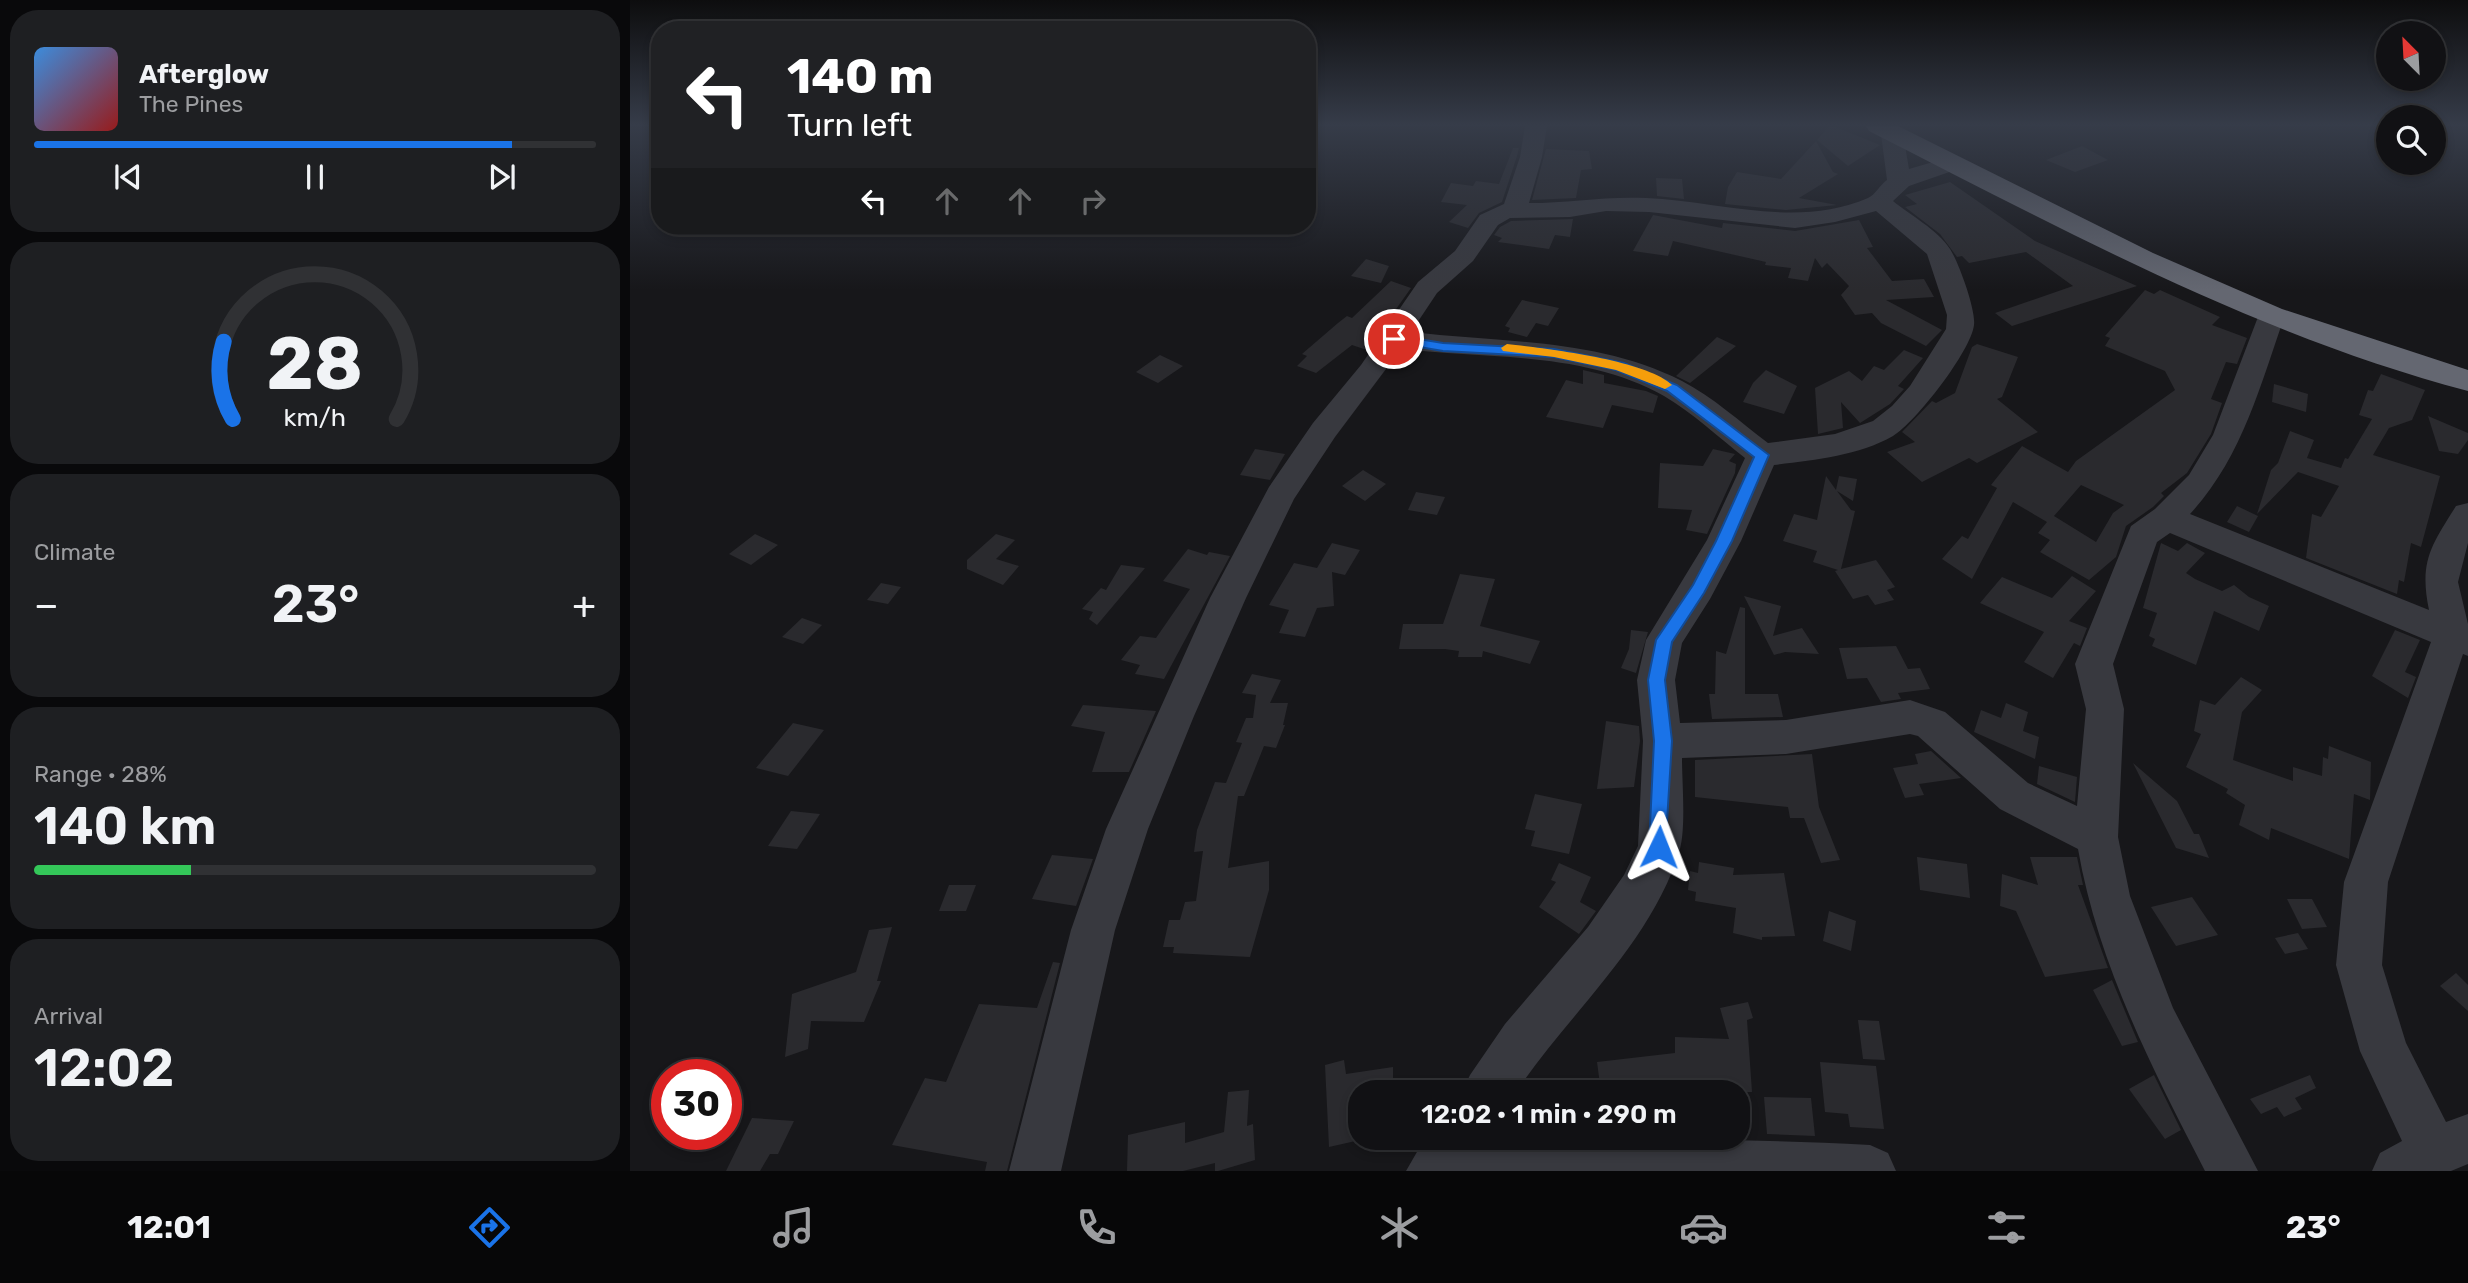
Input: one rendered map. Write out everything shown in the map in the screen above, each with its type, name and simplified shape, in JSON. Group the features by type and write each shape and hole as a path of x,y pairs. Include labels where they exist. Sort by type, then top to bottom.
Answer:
{"highway":[{"path":"1984,181 2143,259 2271,315 2468,381"}],"street":[{"path":"1514,211 1524,181"},
{"path":"1394,339 1443,347 1554,353 1619,366 1672,388 1762,455 1836,447 1863,439 1890,426 1912,407 1961,329 1961,315 1939,251 1889,192 1888,181"},
{"path":"1035,1171 1093,930 1126,829 1175,716 1228,598 1280,495 1324,430 1394,339 1427,288 1464,256 1496,214 1570,210 1606,204 1649,205 1795,221 1835,215 1914,181"},
{"path":"2232,1171 2154,1021 2108,896 2097,837 2099,768 2105,709 2094,664 2135,549 2143,535 2167,518 2200,483 2228,435 2271,315"},
{"path":"1495,1080 1522,1041 1604,943 1639,890 1659,847 1663,741 1656,680 1664,640 1698,589 1724,541 1762,455"},
{"path":"2434,1154 2384,1051 2359,965 2367,882 2460,637 2441,582 2447,549 2468,515"},
{"path":"2167,518 2460,637"},
{"path":"1663,741 1786,737 1910,717 1931,724 2014,796 2097,837"},
{"path":"1434,1171 1447,1150"},
{"path":"1434,1171 1681,1160 1870,1171"}],"building":[{"path":"1476,181 1499,184 1500,181 1509,181 1502,202 1479,213 1468,228 1449,222 1467,205 1441,202 1451,183 1473,186"},
{"path":"1537,181 1579,181 1576,198 1532,200"},
{"path":"1656,181 1682,181 1684,199 1657,196"},
{"path":"1732,181 1827,181 1799,198 1837,205 1786,210 1725,204"},
{"path":"1950,182 2035,241 2137,286 2012,326 1995,313 2073,286 2026,252 1969,263 1962,256 1957,257 1940,234 1905,207 1917,204 1905,195"},
{"path":"1653,215 1722,228 1723,223 1795,231 1859,220 1873,247 1867,248 1892,281 1924,279 1934,297 1886,300 1942,330 1926,346 1881,323 1872,313 1855,315 1841,295 1849,286 1827,263 1822,268 1815,258 1808,281 1788,278 1791,268 1765,265 1766,262 1673,241 1668,256 1633,251"},
{"path":"1573,219 1570,237 1555,235 1549,249 1498,242 1502,238 1494,235 1500,227 1511,221"},
{"path":"1366,259 1389,266 1381,283 1351,276"},
{"path":"1391,281 1411,288 1367,350 1352,345 1316,373 1297,366 1307,356 1302,354 1347,316 1352,318"},
{"path":"2145,290 2154,294 2160,290 2220,317 2212,325 2247,338 2237,364 2226,362 2211,399 2222,403 2211,434 2187,473 2161,493 2164,496 2153,507 2126,526 2116,557 2089,580 2040,552 2050,540 2038,533 2047,522 2013,502 1972,579 1942,559 1962,536 1968,539 1997,488 1991,485 2022,446 2068,472 2076,461 2175,390 2165,371 2105,346 2110,338 2105,336","holes":["2081,485 2124,505 2113,513 2096,542 2054,516"]},
{"path":"1522,300 1559,308 1548,326 1536,323 1527,337 1508,332 1510,328 1505,326"},
{"path":"1717,337 1736,346 1690,383 1676,376"},
{"path":"1977,344 2018,357 2002,397 1997,399 2038,432 1977,463 1969,458 1922,482 1887,452 1915,442 1902,432 1932,401 1936,403 1955,393 1972,347"},
{"path":"1904,350 1923,358 1898,386 1904,389 1890,404 1860,423 1841,402 1843,428 1818,434 1815,388 1849,371 1862,381 1874,366 1884,370"},
{"path":"1160,355 1183,366 1158,383 1136,372"},
{"path":"1583,370 1604,375 1604,383 1658,396 1653,413 1612,405 1603,428 1546,417 1566,380 1583,384"},
{"path":"1766,370 1797,386 1784,414 1743,402 1753,383"},
{"path":"2381,374 2425,390 2412,420 2389,428 2373,455 2440,476 2421,547 2411,543 2404,582 2399,580 2397,594 2306,558 2312,514 2321,517 2339,486 2298,472 2257,514 2271,470 2278,463 2290,431 2314,440 2307,458 2341,468 2372,419 2359,415 2368,390 2373,391"},
{"path":"2274,384 2308,394 2306,412 2272,402"},
{"path":"2428,416 2468,433 2468,440 2458,454 2439,451"},
{"path":"1255,449 1285,454 1270,480 1240,475"},
{"path":"1713,449 1735,454 1729,461 1736,464 1735,473 1707,534 1686,530 1692,510 1658,508 1660,463 1703,466"},
{"path":"1363,470 1386,484 1365,501 1342,486"},
{"path":"1826,476 1836,490 1839,476 1857,479 1853,501 1837,491 1851,510 1855,511 1841,569 1876,560 1895,587 1887,590 1894,600 1875,605 1868,595 1853,599 1835,571 1838,570 1813,562 1817,551 1783,541 1794,514 1817,520"},
{"path":"1416,492 1445,497 1437,515 1408,510"},
{"path":"2237,506 2258,516 2249,532 2227,522"},
{"path":"755,534 778,545 751,565 729,554"},
{"path":"996,534 1015,540 996,559 1019,566 1003,585 967,569 967,560"},
{"path":"1332,543 1360,550 1345,575 1332,572 1334,606 1317,608 1305,637 1279,633 1289,610 1269,605 1294,563 1317,568"},
{"path":"2161,543 2178,551 2187,543 2205,553 2186,573 2195,579 2222,591 2234,585 2249,597 2269,606 2259,631 2214,611 2196,665 2152,646 2155,639 2149,636 2157,613 2143,608"},
{"path":"1188,549 1207,555 1209,552 1230,556 1164,679 1135,674 1140,665 1121,660 1140,636 1156,638 1190,589 1163,581"},
{"path":"1121,565 1145,568 1097,625 1089,619 1093,612 1082,609 1101,588 1106,590"},
{"path":"1460,574 1495,579 1480,626 1540,641 1530,664 1483,651 1482,657 1458,657 1459,651 1445,649 1399,649 1403,624 1443,624"},
{"path":"2072,576 2096,591 2069,621 2087,628 2080,646 2074,643 2053,678 2024,662 2044,632 1980,603 2002,577 2052,598"},
{"path":"881,583 901,587 888,604 867,600"},
{"path":"1744,596 1781,606 1773,636 1802,628 1819,654 1785,652 1774,655"},
{"path":"1740,607 1745,608 1745,694 1778,694 1783,717 1712,719 1709,694 1715,694 1716,651 1726,654"},
{"path":"802,618 822,625 803,644 782,637"},
{"path":"1631,630 1648,632 1636,673 1621,668 1629,649"},
{"path":"2395,630 2420,640 2405,672 2416,677 2408,698 2372,676"},
{"path":"1896,646 1908,669 1920,668 1930,689 1898,693 1901,699 1881,702 1867,678 1847,679 1839,648"},
{"path":"1252,674 1281,680 1270,703 1288,703 1285,725 1276,748 1264,746 1244,796 1238,796 1228,868 1269,861 1269,890 1250,957 1173,953 1174,947 1163,947 1169,920 1180,920 1185,902 1196,901 1203,851 1194,852 1197,830 1215,782 1226,783 1242,743 1236,742 1246,718 1253,718 1256,695 1242,693"},
{"path":"2241,677 2262,690 2242,712 2233,760 2293,781 2293,767 2322,776 2323,757 2328,759 2329,746 2371,762 2370,800 2354,794 2349,859 2271,828 2269,840 2239,825 2245,805 2226,793 2228,789 2186,767 2201,734 2194,731 2200,700 2215,705"},
{"path":"2006,703 2028,712 2023,731 2039,737 2035,759 1974,732 1981,710 2001,718"},
{"path":"1083,705 1156,711 1129,772 1092,772 1105,732 1071,726"},
{"path":"1606,721 1639,726 1640,741 1634,787 1597,789"},
{"path":"793,723 824,730 788,776 756,768"},
{"path":"1931,751 1961,778 1919,784 1924,795 1905,798 1893,768 1918,764 1915,754"},
{"path":"1812,754 1819,807 1840,860 1821,863 1804,818 1790,818 1788,807 1695,797 1695,760"},
{"path":"2133,763 2177,801 2194,834 2199,834 2209,858 2176,848"},
{"path":"2039,766 2077,777 2075,802 2037,784"},
{"path":"1535,794 1582,804 1569,854 1531,846 1535,831 1525,829"},
{"path":"791,811 820,814 797,849 768,846"},
{"path":"1052,855 1093,859 1076,906 1032,899"},
{"path":"1917,857 1967,864 1970,898 1920,890"},
{"path":"2030,857 2077,857 2083,885 2078,885 2108,968 2045,977 2016,911 2000,906 2002,874 2038,885"},
{"path":"1699,862 1734,868 1733,875 1784,873 1795,936 1762,937 1762,940 1733,933 1736,908 1695,901 1696,892 1688,890 1690,871 1698,873"},
{"path":"1559,863 1591,877 1580,902 1596,911 1579,934 1539,907 1556,882 1551,880"},
{"path":"949,885 976,885 966,911 939,911"},
{"path":"2192,897 2218,935 2176,946 2151,907"},
{"path":"2287,899 2312,899 2327,927 2302,929"},
{"path":"1829,911 1856,921 1851,951 1823,941"},
{"path":"892,927 877,981 881,981 864,1022 811,1021 808,1049 785,1057 792,994 856,972 869,930"},
{"path":"2298,933 2308,949 2285,954 2275,938"},
{"path":"1053,962 1060,963 1007,1171 985,1171 987,1162 892,1145 925,1078 946,1082 979,1004 1037,1008"},
{"path":"2456,973 2468,985 2468,1011 2440,986"},
{"path":"2112,980 2138,1042 2122,1046 2093,990"},
{"path":"1748,1002 1753,1018 1747,1020 1752,1092 1750,1080 1599,1080 1597,1062 1675,1053 1675,1037 1729,1039 1720,1008"},
{"path":"1858,1020 1879,1021 1885,1060 1863,1059"},
{"path":"1344,1060 1346,1074 1393,1067 1393,1080 1348,1080 1348,1143 1329,1147 1325,1065"},
{"path":"1820,1062 1876,1066 1884,1129 1850,1127 1848,1114 1825,1112"},
{"path":"2154,1075 2181,1130 2165,1139 2129,1089"},
{"path":"2310,1075 2316,1088 2295,1098 2302,1109 2284,1117 2277,1107 2261,1114 2250,1099"},
{"path":"1249,1090 1247,1126 1253,1124 1255,1160 1218,1171 1215,1171 1215,1163 1183,1171 1127,1171 1128,1135 1185,1122 1185,1143 1224,1132 1228,1092"},
{"path":"1764,1097 1811,1098 1815,1136 1767,1134"},
{"path":"752,1118 794,1121 778,1154 770,1154 760,1171 726,1171 736,1150 742,1150 742,1138"}],"slow traffic":[{"path":"1507,348 1554,353 1619,366 1665,385"}],"route":[{"path":"1394,339 1443,347 1498,347 1554,353 1619,366 1672,388 1762,455 1724,541 1698,589 1664,640 1656,680 1663,741 1659,847"}]}
